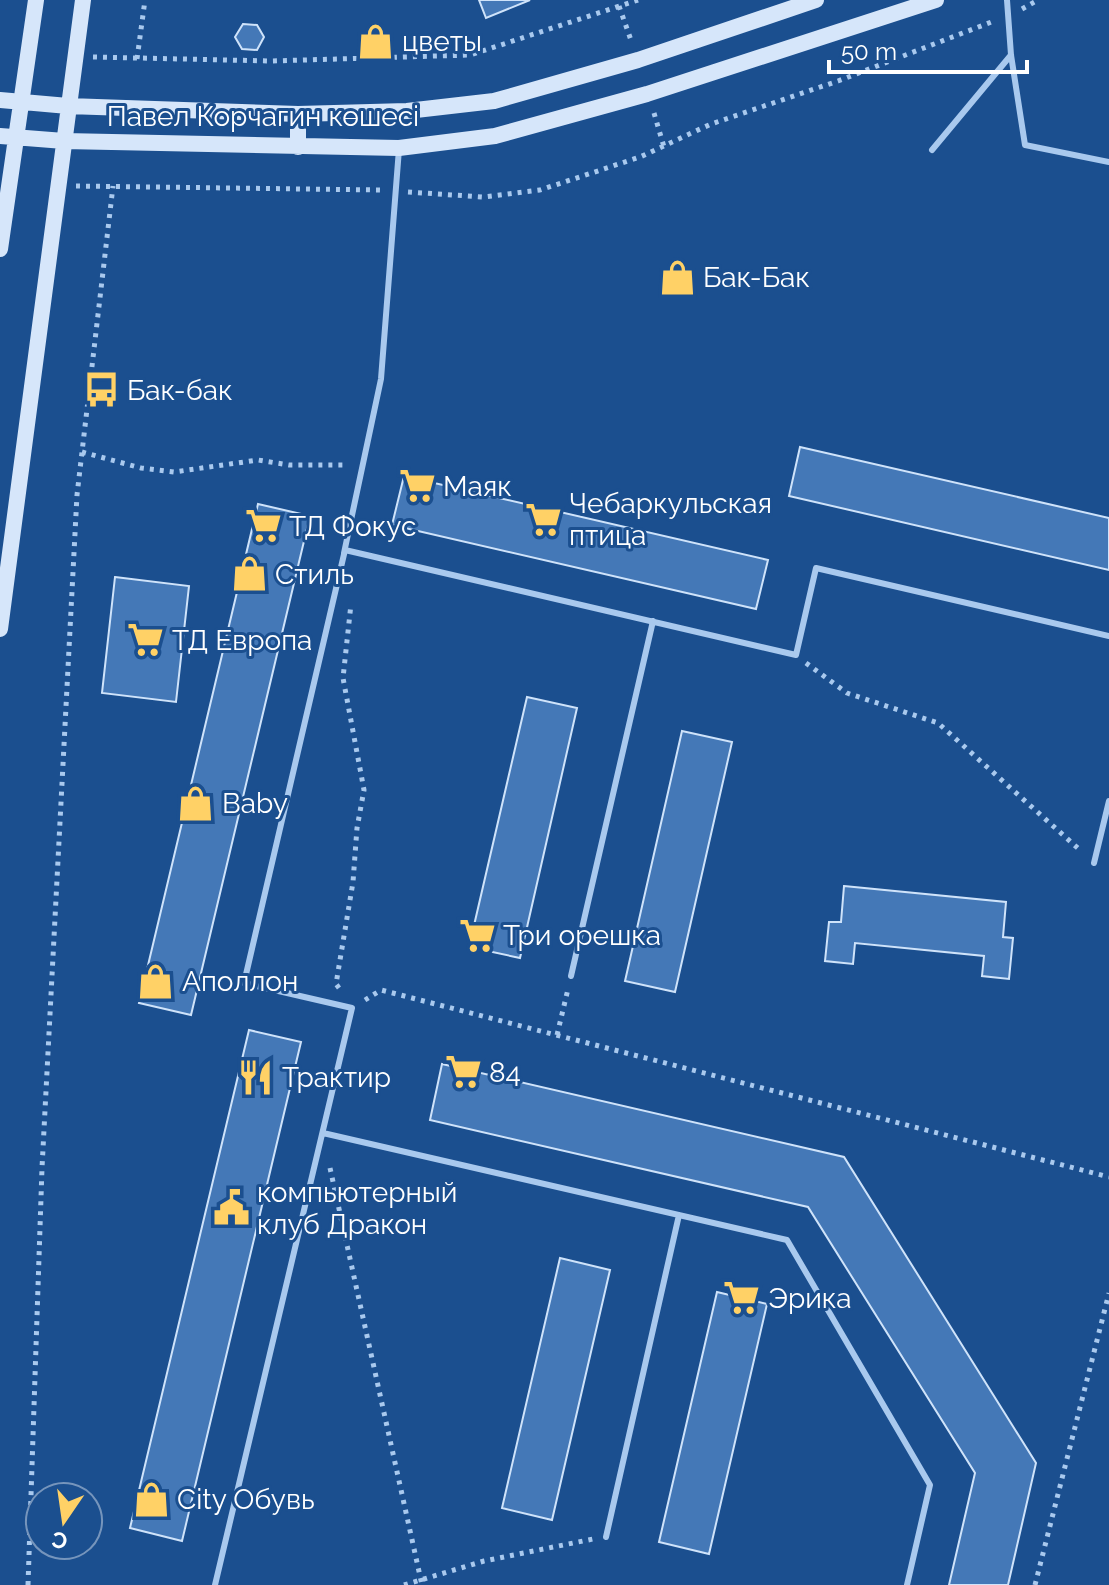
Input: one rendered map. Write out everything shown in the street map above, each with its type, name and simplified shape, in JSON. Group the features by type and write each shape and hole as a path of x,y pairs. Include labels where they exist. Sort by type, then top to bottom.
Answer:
{"street":[{"path":"0,249 36,0"},
{"path":"0,629 83,0"},
{"name":"Павел Корчагин көшесі","path":"0,100 68,106 298,114 407,111 494,101 638,60 816,0"},
{"name":"Павел Корчагин көшесі","path":"0,136 64,141 399,148 495,136 647,94 936,0"},
{"path":"298,114 298,147"}],"lane":[{"path":"1007,0 1011,55 1025,145 1109,162"},
{"path":"932,150 1011,55"},
{"path":"215,1585 352,1008 244,983 342,565 381,379 399,148"},
{"path":"342,565 345,550 796,655 816,568 1109,636"},
{"path":"571,976 653,621"},
{"path":"1094,863 1109,801"},
{"path":"323,1133 787,1240 930,1485 907,1585"},
{"path":"606,1537 679,1215"}],"path":[{"path":"145,0 137,59 271,61 470,55 638,0"},
{"path":"619,6 638,60"},
{"path":"647,94 664,147"},
{"path":"28,1585 42,1168 76,511 113,186"},
{"path":"796,655 847,693 938,723 1094,863"},
{"path":"557,1035 571,976"},
{"path":"352,1008 381,990 1109,1177"},
{"path":"323,1133 421,1582"},
{"path":"1035,1585 1109,1293"},
{"path":"404,1585 484,1561 606,1537"}],"building":[{"path":"479,0 530,0 486,18"},
{"path":"243,24 257,25 264,37 257,50 242,49 235,37"},
{"path":"800,447 1109,518 1109,570 789,496"},
{"path":"404,476 768,560 756,609 392,525"},
{"path":"258,504 310,516 191,1015 139,1003"},
{"name":"ТД Европа","path":"115,577 189,586 176,702 102,693"},
{"path":"527,697 577,708 520,958 469,947"},
{"path":"682,731 732,742 675,992 625,981"},
{"path":"844,886 1006,902 1003,937 1013,938 1009,979 982,976 984,956 855,943 853,964 825,961 829,922 841,922"},
{"path":"249,1030 301,1042 182,1541 130,1528"},
{"path":"442,1064 844,1157 1036,1463 1008,1585 949,1585 975,1473 808,1207 430,1120"},
{"path":"560,1258 610,1270 552,1520 502,1508"},
{"path":"717,1292 767,1304 709,1554 659,1542"}],"place":[{"name":"цветы","path":"376,41"},
{"name":"Бак-Бак","path":"677,277"},
{"name":"Бак-бак","path":"101,390"},
{"name":"Маяк","path":"417,486"},
{"name":"Чебаркульская птица","path":"543,519"},
{"name":"ТД Фокус","path":"263,526"},
{"name":"Стиль","path":"249,574"},
{"name":"ТД Европа","path":"146,640"},
{"name":"Baby","path":"196,803"},
{"name":"Три орешка","path":"477,935"},
{"name":"Аполлон","path":"156,981"},
{"name":"84","path":"463,1072"},
{"name":"Трактир","path":"256,1077"},
{"name":"компьютерный клуб Дракон","path":"231,1208"},
{"name":"Эрика","path":"742,1298"},
{"name":"City Обувь","path":"151,1499"}]}
